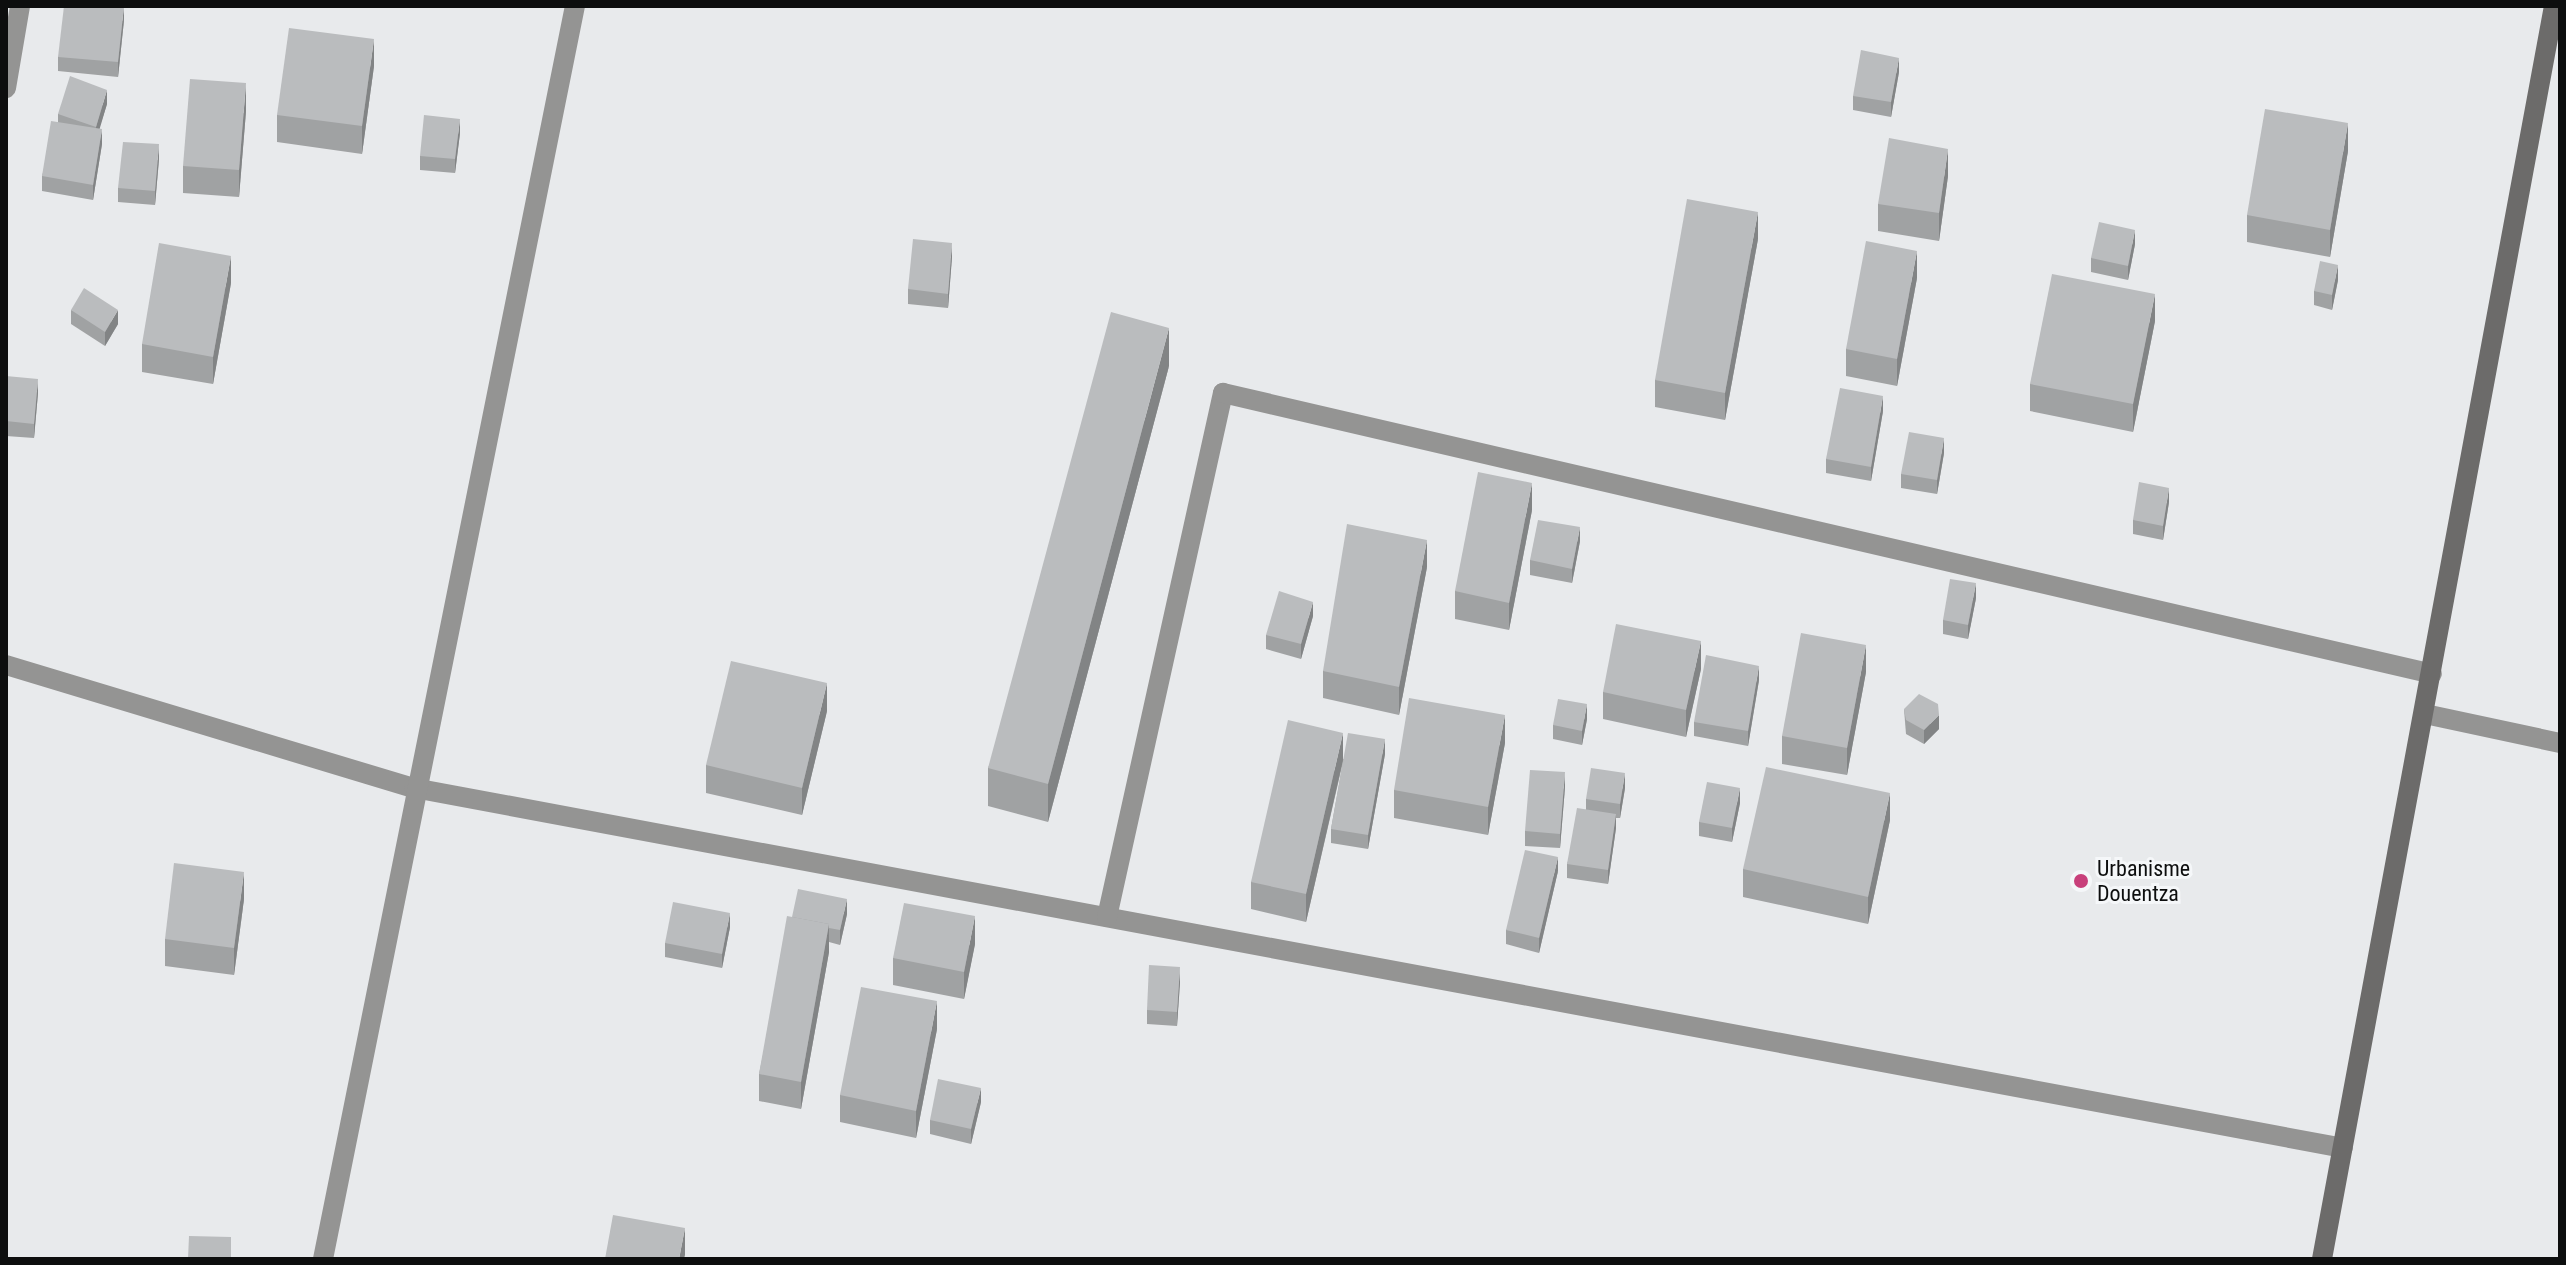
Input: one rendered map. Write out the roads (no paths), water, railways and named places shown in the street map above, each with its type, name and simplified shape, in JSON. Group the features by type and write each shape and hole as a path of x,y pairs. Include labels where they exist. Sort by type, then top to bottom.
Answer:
{"main road":[{"path":"2322,1259 2554,6"}],"street":[{"path":"6,88 20,6"},
{"path":"323,1259 414,788 575,6"},
{"path":"1107,917 1223,393 2432,674"},
{"path":"6,665 414,788 2343,1148"},
{"path":"2425,714 2560,743"}],"place":[{"name":"Urbanisme Douentza","path":"2081,881"}]}
